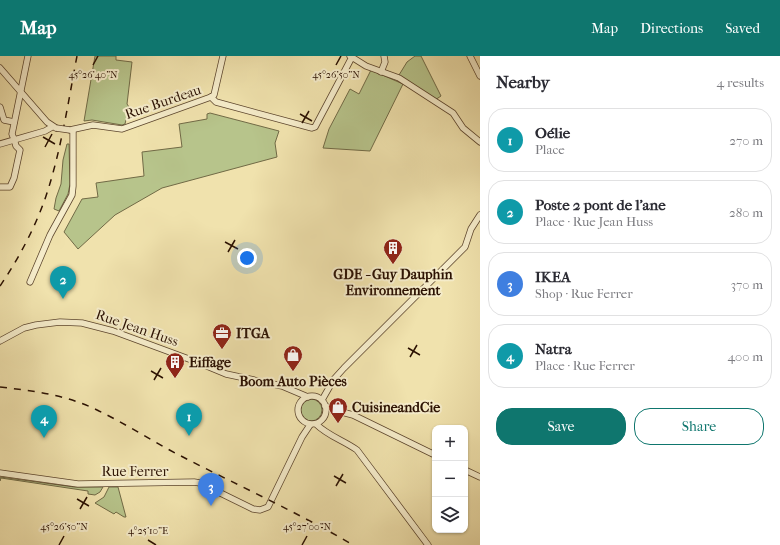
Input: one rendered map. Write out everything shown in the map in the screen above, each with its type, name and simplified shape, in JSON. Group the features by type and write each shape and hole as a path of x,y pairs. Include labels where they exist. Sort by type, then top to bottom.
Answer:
{"street":[{"path":"0,187 10,187 14,178 20,150 16,146 13,136 14,122 28,56"},
{"name":"Rue Burdeau","path":"0,144 13,136 45,131 54,128 72,130 93,125 122,129 211,98 214,95 223,56"},
{"path":"381,72 385,62 384,56"},
{"path":"470,56 480,76"},
{"path":"211,98 216,102 312,128 318,124 351,57 366,66 399,78 450,112 463,128 480,142"},
{"path":"0,68 54,128"},
{"path":"0,107 4,120 14,122"},
{"path":"30,282 50,235 72,195 72,130"},
{"path":"322,400 339,373 465,247 471,229 480,214"},
{"name":"Rue Jean Huss","path":"0,341 24,328 36,325 60,322 82,323 113,331 226,374 290,389 308,397"},
{"path":"290,389 300,402"},
{"path":"326,432 324,418 325,406 322,400 313,396 300,402 297,411 298,415 304,422 313,424 326,432 357,450 428,545"},
{"path":"325,406 338,411 353,414 432,454"},
{"path":"302,437 313,424 338,411"},
{"path":"302,437 304,422"},
{"name":"Rue Ferrer","path":"0,473 78,484 197,482 256,510 265,509 271,503 302,437"},
{"path":"468,471 480,477"}],"green space":[{"path":"95,56 116,56 116,60 132,62 127,104 129,107 125,124 122,125 92,120 84,121"},
{"path":"415,56 421,56 441,96 435,100 399,75 407,62"},
{"path":"371,70 403,84 370,151 323,148 329,129 350,89 359,94"},
{"path":"210,113 279,131 275,143 277,157 162,188 115,215 78,249 64,232 82,199 98,197 96,183 144,176 142,152 182,147 179,124 207,119 207,114"},
{"path":"67,144 69,144 70,184 68,194 59,211 54,209 61,184 63,160"},
{"path":"311,399 319,402 322,410 319,418 311,421 303,418 300,410 303,402"},
{"path":"0,477 74,487 103,487 100,492 95,495 88,494 88,491 1,478 0,481"},
{"path":"109,487 118,487 126,517 116,512 114,514 95,503 104,497"}],"railway":[{"path":"0,286 14,265 26,242 37,220 46,196 60,144 77,56"},
{"path":"0,387 51,394 75,401 99,411 179,455 310,521 353,545"}],"place":[{"name":"GDE - Guy Dauphin Environnement","path":"393,265"},
{"name":"Poste 2 pont de l'ane","path":"63,299"},
{"name":"ITGA","path":"222,350"},
{"name":"Boom Auto Pièces","path":"293,372"},
{"name":"Eiffage","path":"175,379"},
{"name":"CuisineandCie","path":"338,424"},
{"name":"Oélie","path":"189,436"},
{"name":"Natra","path":"44,438"},
{"name":"IKEA","path":"211,506"}]}
